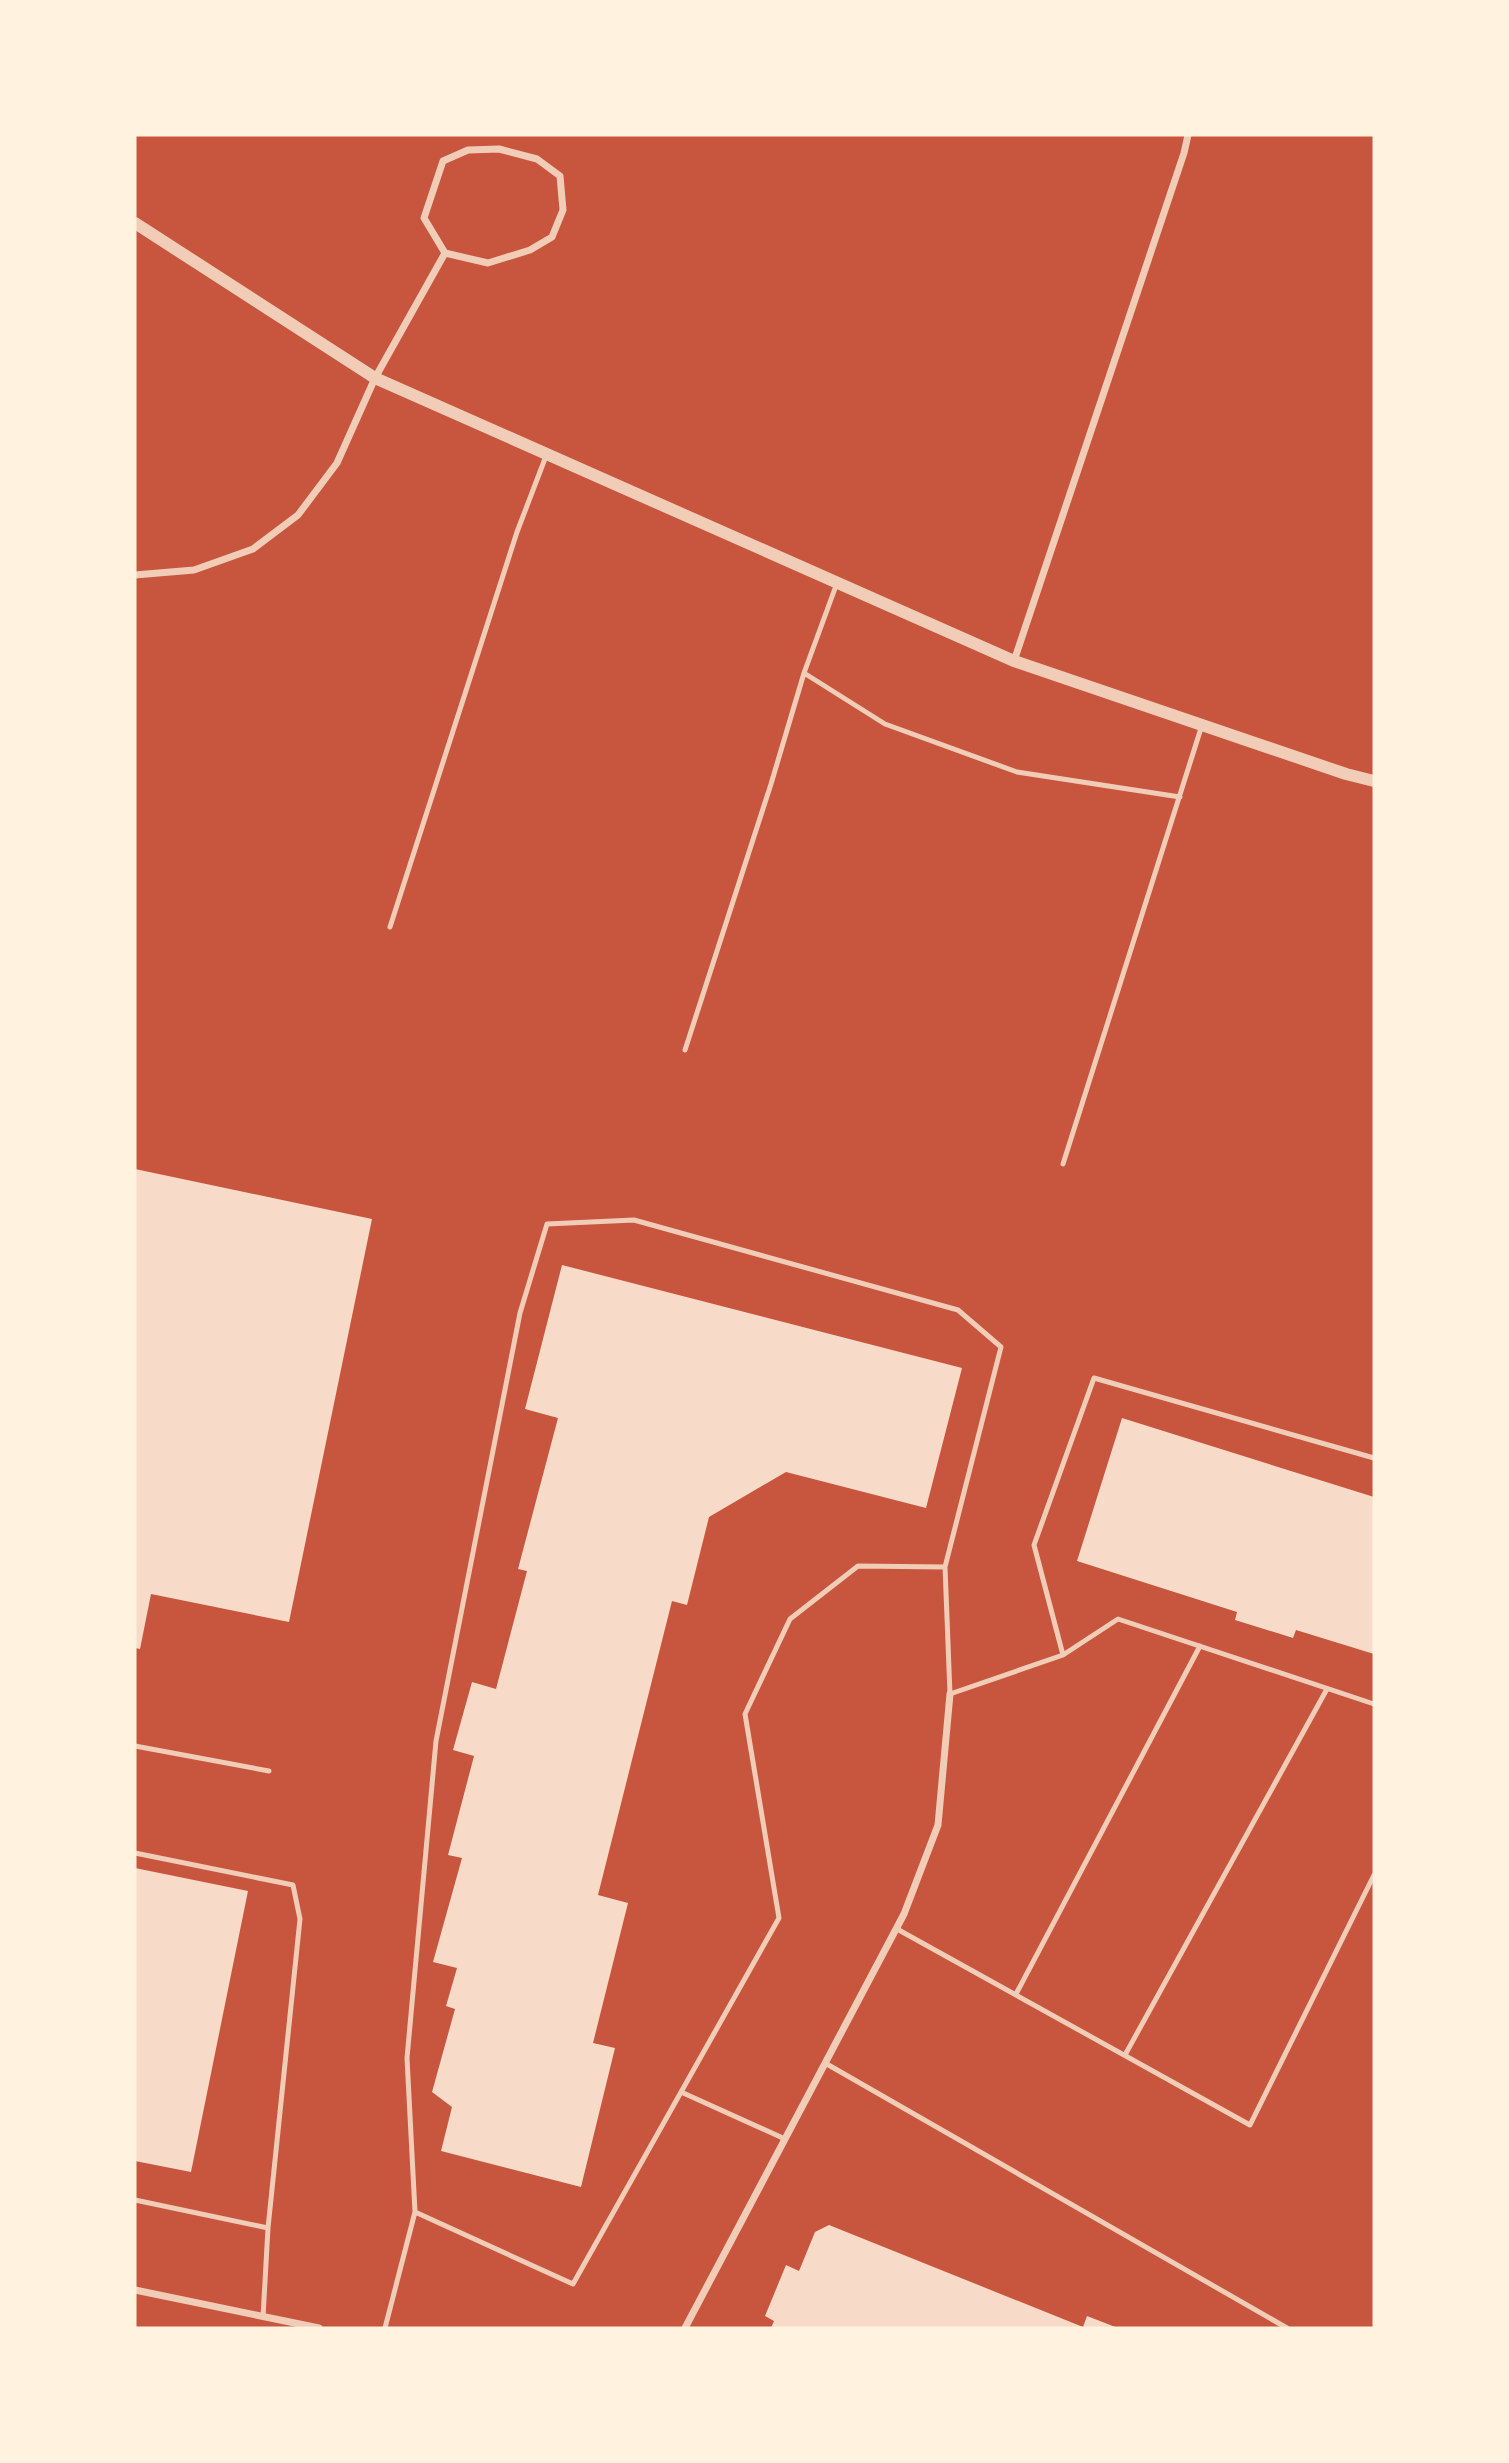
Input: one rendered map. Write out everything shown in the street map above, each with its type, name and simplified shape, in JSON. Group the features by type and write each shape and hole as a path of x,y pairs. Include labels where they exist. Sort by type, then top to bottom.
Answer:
{"street":[{"path":"1014,661 1188,135"},
{"path":"499,149 537,159 560,176 564,210 552,237 530,250 488,263 445,253 424,218 443,160 468,150 499,149"},
{"path":"135,223 375,378 1014,661 1346,774 1374,781"},
{"path":"135,575 194,570 253,549 298,515 337,463 375,378 445,253"},
{"path":"685,2328 897,1928 938,1825 950,1693"},
{"path":"135,2290 319,2328"}],"lane":[{"path":"390,927 517,532 547,453"},
{"path":"685,1050 804,673 837,582"},
{"path":"804,673 886,724 1017,772 1180,797"},
{"path":"1063,1164 1202,725"},
{"path":"385,2328 415,2212 407,2058 436,1741 520,1313 547,1224 634,1220 958,1310 1001,1347 945,1567 950,1693 1063,1655 1118,1619 1374,1704"},
{"path":"1063,1655 1034,1545 1094,1378 1374,1458"},
{"path":"415,2212 573,2284 779,1918 745,1714 790,1619 858,1566 945,1567"},
{"path":"1016,1994 1200,1646"},
{"path":"1125,2055 1327,1689"},
{"path":"135,1746 270,1771"},
{"path":"135,1853 293,1885 300,1919 268,2228 263,2317"},
{"path":"897,1928 1250,2126 1374,1875"},
{"path":"825,2063 1287,2328"},
{"path":"681,2092 785,2138"},
{"path":"135,2200 268,2228"}],"building":[{"path":"135,1169 372,1219 289,1622 151,1594 140,1649 135,1648"},
{"path":"562,1265 962,1368 926,1508 786,1472 709,1517 687,1605 672,1601 598,1895 628,1903 593,2043 615,2048 581,2187 441,2151 452,2107 432,2092 455,2009 446,2006 457,1968 433,1962 462,1858 448,1855 474,1756 453,1750 472,1682 496,1689 527,1571 518,1569 558,1418 525,1409"},
{"path":"1122,1418 1374,1497 1374,1654 1296,1630 1293,1638 1235,1620 1237,1612 1077,1561"},
{"path":"135,1868 248,1891 191,2172 135,2161"},
{"path":"829,2225 1083,2327 1087,2316 1118,2328 771,2328 774,2321 765,2316 786,2265 799,2271 815,2232"}]}
